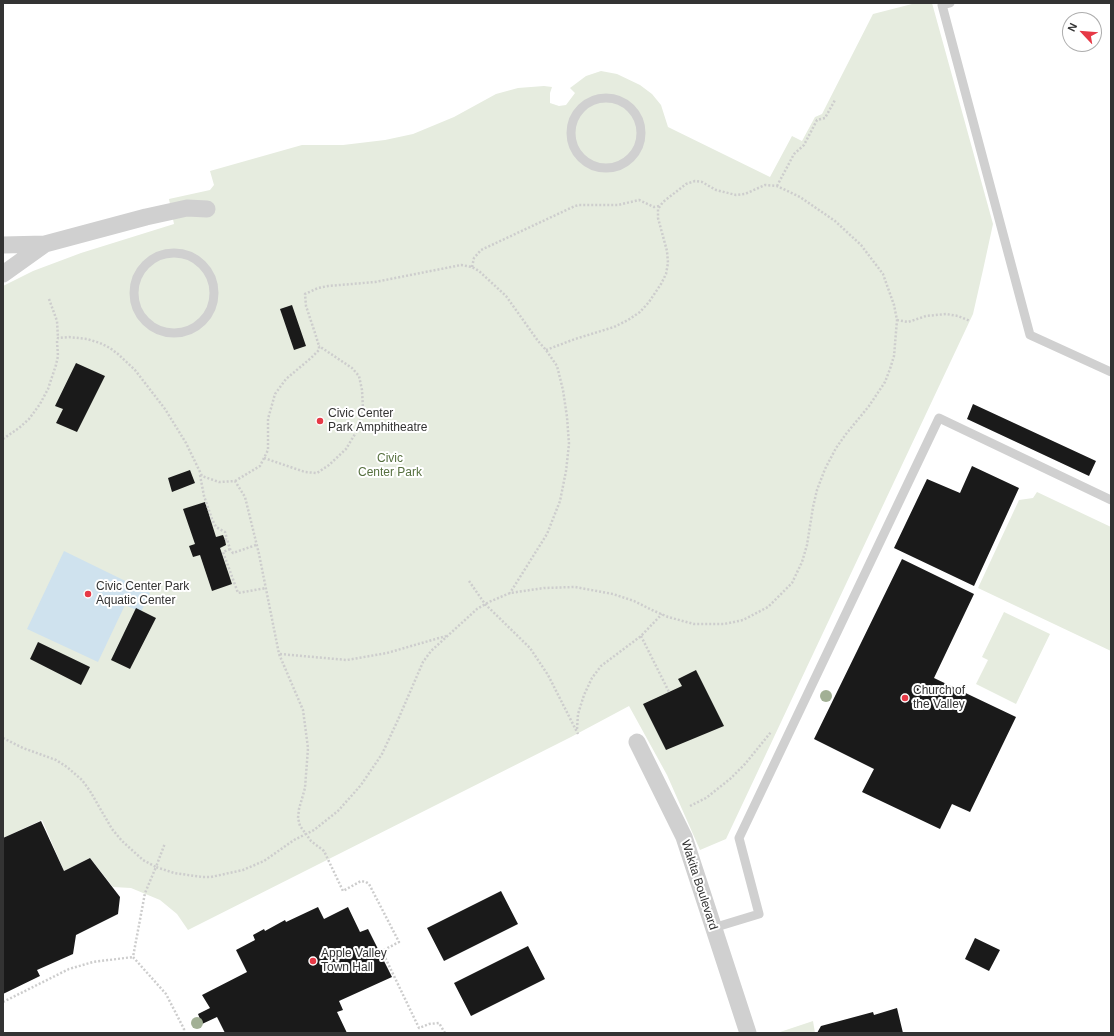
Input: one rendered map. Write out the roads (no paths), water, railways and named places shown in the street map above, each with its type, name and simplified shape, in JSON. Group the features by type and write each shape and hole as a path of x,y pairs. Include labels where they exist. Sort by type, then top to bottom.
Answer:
{"street":[{"path":"3,244 45,244 146,217 187,208 207,209"},
{"path":"3,274 45,244"},
{"name":"Wakita Boulevard","path":"637,742 684,837 748,1033"}],"lane":[{"path":"950,3 942,5 1030,335 1111,372"},
{"path":"600,98 611,98 622,101 632,108 642,129 641,140 637,151 629,160 619,166 607,169 595,167 585,162 576,153 570,130 573,119 580,109 588,102 600,98"},
{"path":"174,253 187,255 199,262 209,272 214,292 210,312 201,322 190,330 176,333 164,332 152,326 143,318 137,307 134,295 136,282 141,271 149,262 160,255 174,253"},
{"path":"713,928 759,914 739,838 939,418 1111,500"}],"water":[{"path":"64,551 150,593 141,612 125,605 98,662 27,629"}],"place":[{"name":"Civic Center Park Amphitheatre","path":"320,421"},
{"name":"Civic Center Park Aquatic Center","path":"88,594"},
{"name":"Church of the Valley","path":"905,698"},
{"name":"Apple Valley Town Hall","path":"313,961"}],"park label":[{"name":"Civic Center Park","path":"390,466"}]}
